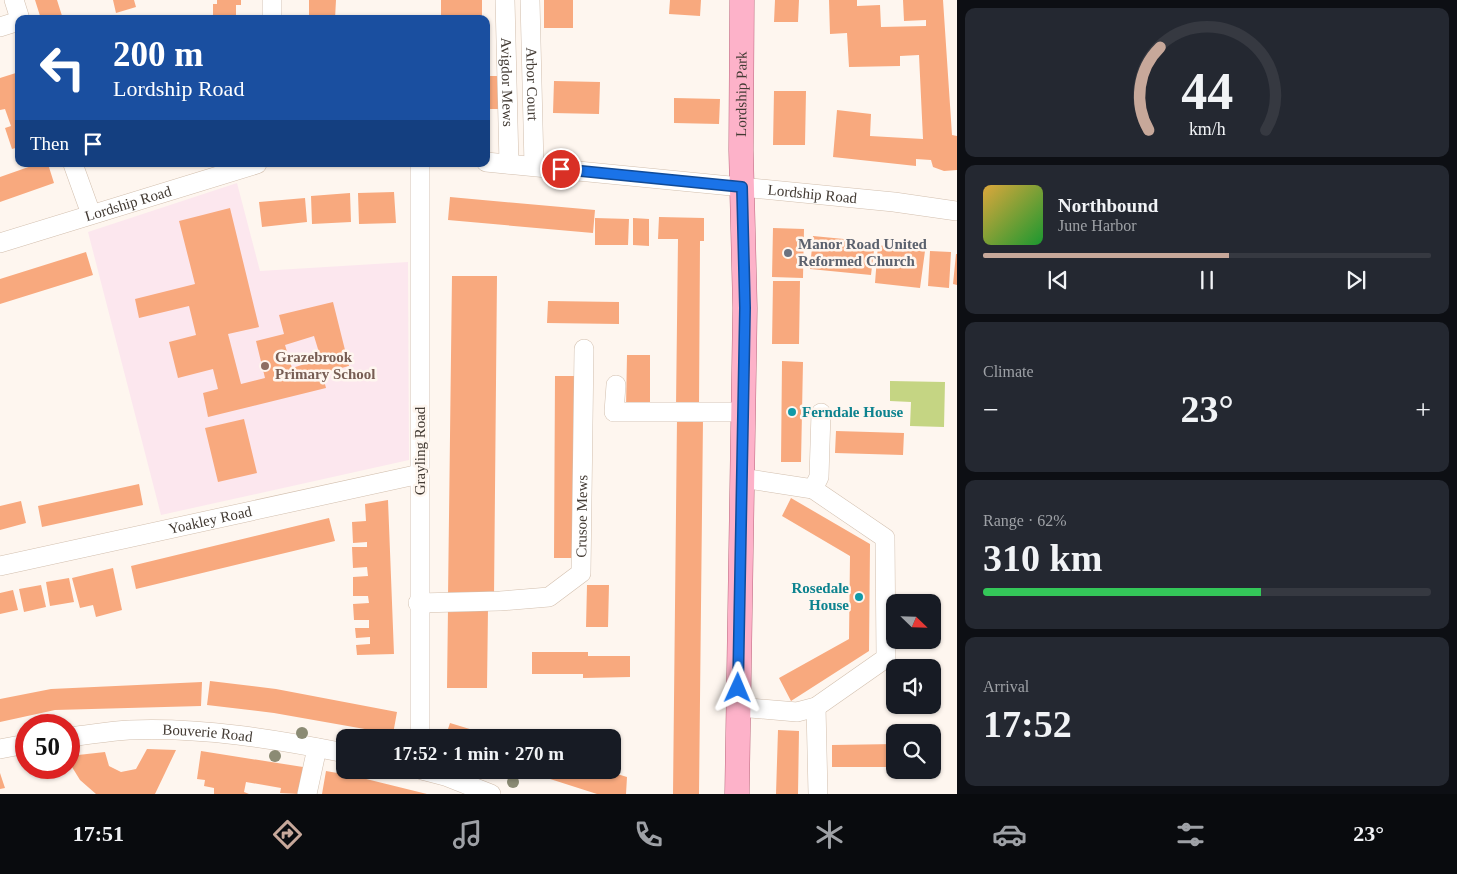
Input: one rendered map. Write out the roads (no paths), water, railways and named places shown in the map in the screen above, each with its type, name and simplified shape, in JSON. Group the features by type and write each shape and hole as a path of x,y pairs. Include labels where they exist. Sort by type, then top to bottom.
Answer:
{"main road":[{"name":"Lordship Park","path":"737,794 745,308 742,187 742,0"}],"street":[{"path":"14,0 18,15"},
{"path":"272,0 272,15"},
{"name":"Avigdor Mews","path":"505,0 509,164"},
{"name":"Arbor Court","path":"530,0 534,166"},
{"path":"0,28 15,22"},
{"name":"Lordship Road","path":"490,162 894,202 957,211"},
{"path":"74,167 91,214"},
{"name":"Lordship Road","path":"0,243 247,167"},
{"name":"Grayling Road","path":"420,167 418,603 420,729"},
{"name":"Crusoe Mews","path":"418,603 500,601 549,597 581,573 584,350"},
{"path":"616,385 614,412 743,412"},
{"path":"813,489 819,476 821,413"},
{"name":"Yoakley Road","path":"0,566 420,474"},
{"path":"738,707 797,712 816,707 886,658 885,538 813,489 742,478"},
{"path":"816,707 818,794"},
{"name":"Bouverie Road","path":"80,736 129,730 192,732 336,751"},
{"path":"0,749 15,746"},
{"path":"307,794 317,748"},
{"path":"452,779 488,794"}],"place":[{"name":"Manor Road United Reformed Church","path":"788,253"},
{"name":"Grazebrook Primary School","path":"265,366"},
{"name":"Ferndale House","path":"792,412"},
{"name":"Rosedale House","path":"859,597"}]}
